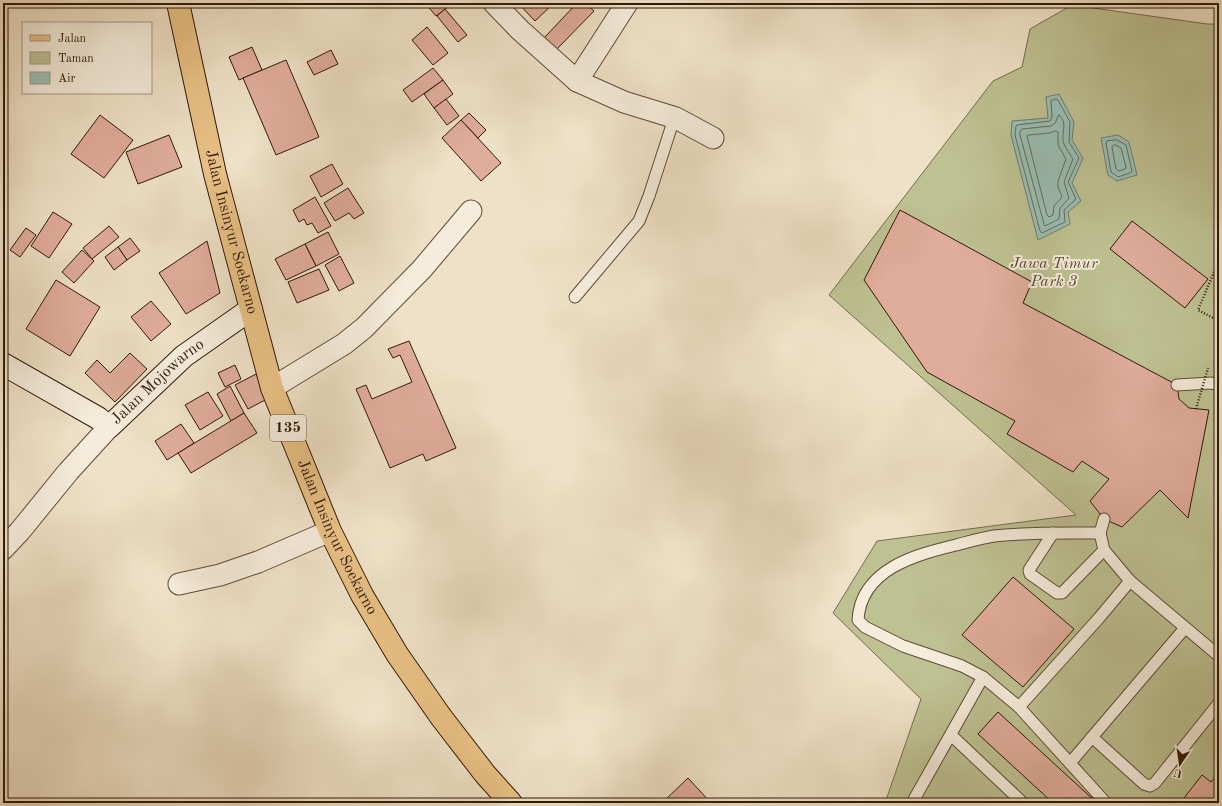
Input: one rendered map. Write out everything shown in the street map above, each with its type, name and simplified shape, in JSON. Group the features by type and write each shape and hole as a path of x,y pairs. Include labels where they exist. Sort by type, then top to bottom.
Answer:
{"main road":[{"name":"Jalan Insinyur Soekarno","path":"178,3 215,174 272,388 330,531 362,595 396,654 441,717 485,774 511,803"}],"street":[{"path":"494,3 520,30 577,80 624,102 676,118 713,138"},
{"path":"577,80 627,3"},
{"path":"272,388 344,344 364,328 422,269 471,211"},
{"name":"Jalan Mojowarno","path":"3,364 98,418 110,427 184,356 251,309"},
{"path":"3,549 20,531 68,472 110,427"},
{"path":"179,584 220,575 258,562 330,531"}],"lane":[{"path":"575,297 639,221 649,196 671,128 676,118"},
{"path":"1177,385 1211,383 1219,385"},
{"path":"1104,519 1100,533 1104,550 1130,581 1219,656"},
{"path":"1100,533 1030,533 992,536 928,552 895,564 876,580 863,597 858,620 865,627 902,646 962,666 983,677 1019,707 1106,803"},
{"path":"1053,533 1029,570 1030,574 1057,593 1062,593 1104,550"},
{"path":"1019,707 1130,581"},
{"path":"1070,763 1185,628"},
{"path":"912,803 983,677"},
{"path":"1092,737 1144,784 1150,786 1155,783 1219,703"},
{"path":"951,735 1023,803"}],"path":[{"path":"1214,272 1198,310 1219,321"},
{"path":"1196,408 1208,368"}],"green space":[{"name":"Jawa Timur Park 3","path":"1072,5 1207,24 1219,24 1219,803 885,803 921,699 833,613 877,541 1076,515 829,295 993,81 1022,67 1030,29"}],"water":[{"path":"1059,94 1074,122 1072,140 1083,158 1072,183 1081,201 1068,212 1070,224 1038,240 1011,135 1012,121 1048,118 1046,97"},
{"path":"1118,135 1129,142 1137,175 1117,181 1108,175 1101,138"}],"building":[{"path":"425,3 453,3 436,16"},
{"path":"518,3 554,3 535,21"},
{"path":"577,3 585,3 594,11 556,50 544,38"},
{"path":"445,9 467,35 458,42 437,16"},
{"path":"427,27 448,53 433,65 412,40"},
{"path":"252,47 262,70 239,80 229,57"},
{"path":"331,50 338,64 314,75 307,62"},
{"path":"286,60 319,137 276,155 243,78"},
{"path":"433,68 443,80 412,102 403,90"},
{"path":"443,80 453,94 434,108 424,94"},
{"path":"446,99 459,116 447,125 434,108"},
{"path":"469,113 486,130 478,138 461,120"},
{"path":"100,115 133,140 104,178 71,154"},
{"path":"461,120 501,163 481,181 442,138"},
{"path":"169,135 182,167 138,184 126,152"},
{"path":"332,164 343,184 321,197 310,176"},
{"path":"348,188 364,213 354,219 349,213 335,221 324,203"},
{"path":"315,197 331,226 318,233 312,223 307,225 304,219 299,222 293,210"},
{"path":"900,210 1032,282 1023,303 1177,385 1179,399 1189,408 1209,410 1188,518 1160,490 1122,527 1104,519 1090,501 1109,479 1082,461 1073,472 1007,434 1015,421 927,372 864,280"},
{"path":"53,212 72,224 49,258 31,246"},
{"path":"1132,221 1208,279 1185,308 1110,249"},
{"path":"109,226 119,237 92,259 83,248"},
{"path":"26,228 36,235 20,257 10,250"},
{"path":"328,232 339,254 316,266 305,244"},
{"path":"130,238 140,251 127,260 118,247"},
{"path":"207,241 220,293 186,314 159,273"},
{"path":"305,244 316,266 286,280 275,259"},
{"path":"118,247 127,260 114,270 105,257"},
{"path":"82,250 94,261 74,283 62,272"},
{"path":"340,256 354,283 339,291 325,265"},
{"path":"319,269 329,290 297,303 288,282"},
{"path":"56,280 100,307 70,356 26,329"},
{"path":"151,301 171,324 151,341 131,317"},
{"path":"409,341 456,448 426,461 423,454 390,468 356,389 366,385 372,399 412,382 400,355 393,358 388,349"},
{"path":"130,353 147,369 115,402 85,373 97,360 110,373"},
{"path":"235,365 241,379 225,387 218,373"},
{"path":"256,374 269,398 248,409 235,385"},
{"path":"230,386 244,413 231,421 217,394"},
{"path":"208,392 223,416 200,430 185,405"},
{"path":"244,413 257,433 191,473 178,453"},
{"path":"181,424 194,443 167,460 155,441"},
{"path":"1013,577 1074,629 1023,687 962,635"},
{"path":"998,712 1097,803 1053,803 978,734"},
{"path":"1219,773 1219,803 1180,803 1202,775 1211,782"},
{"path":"688,778 711,803 662,803"}]}
